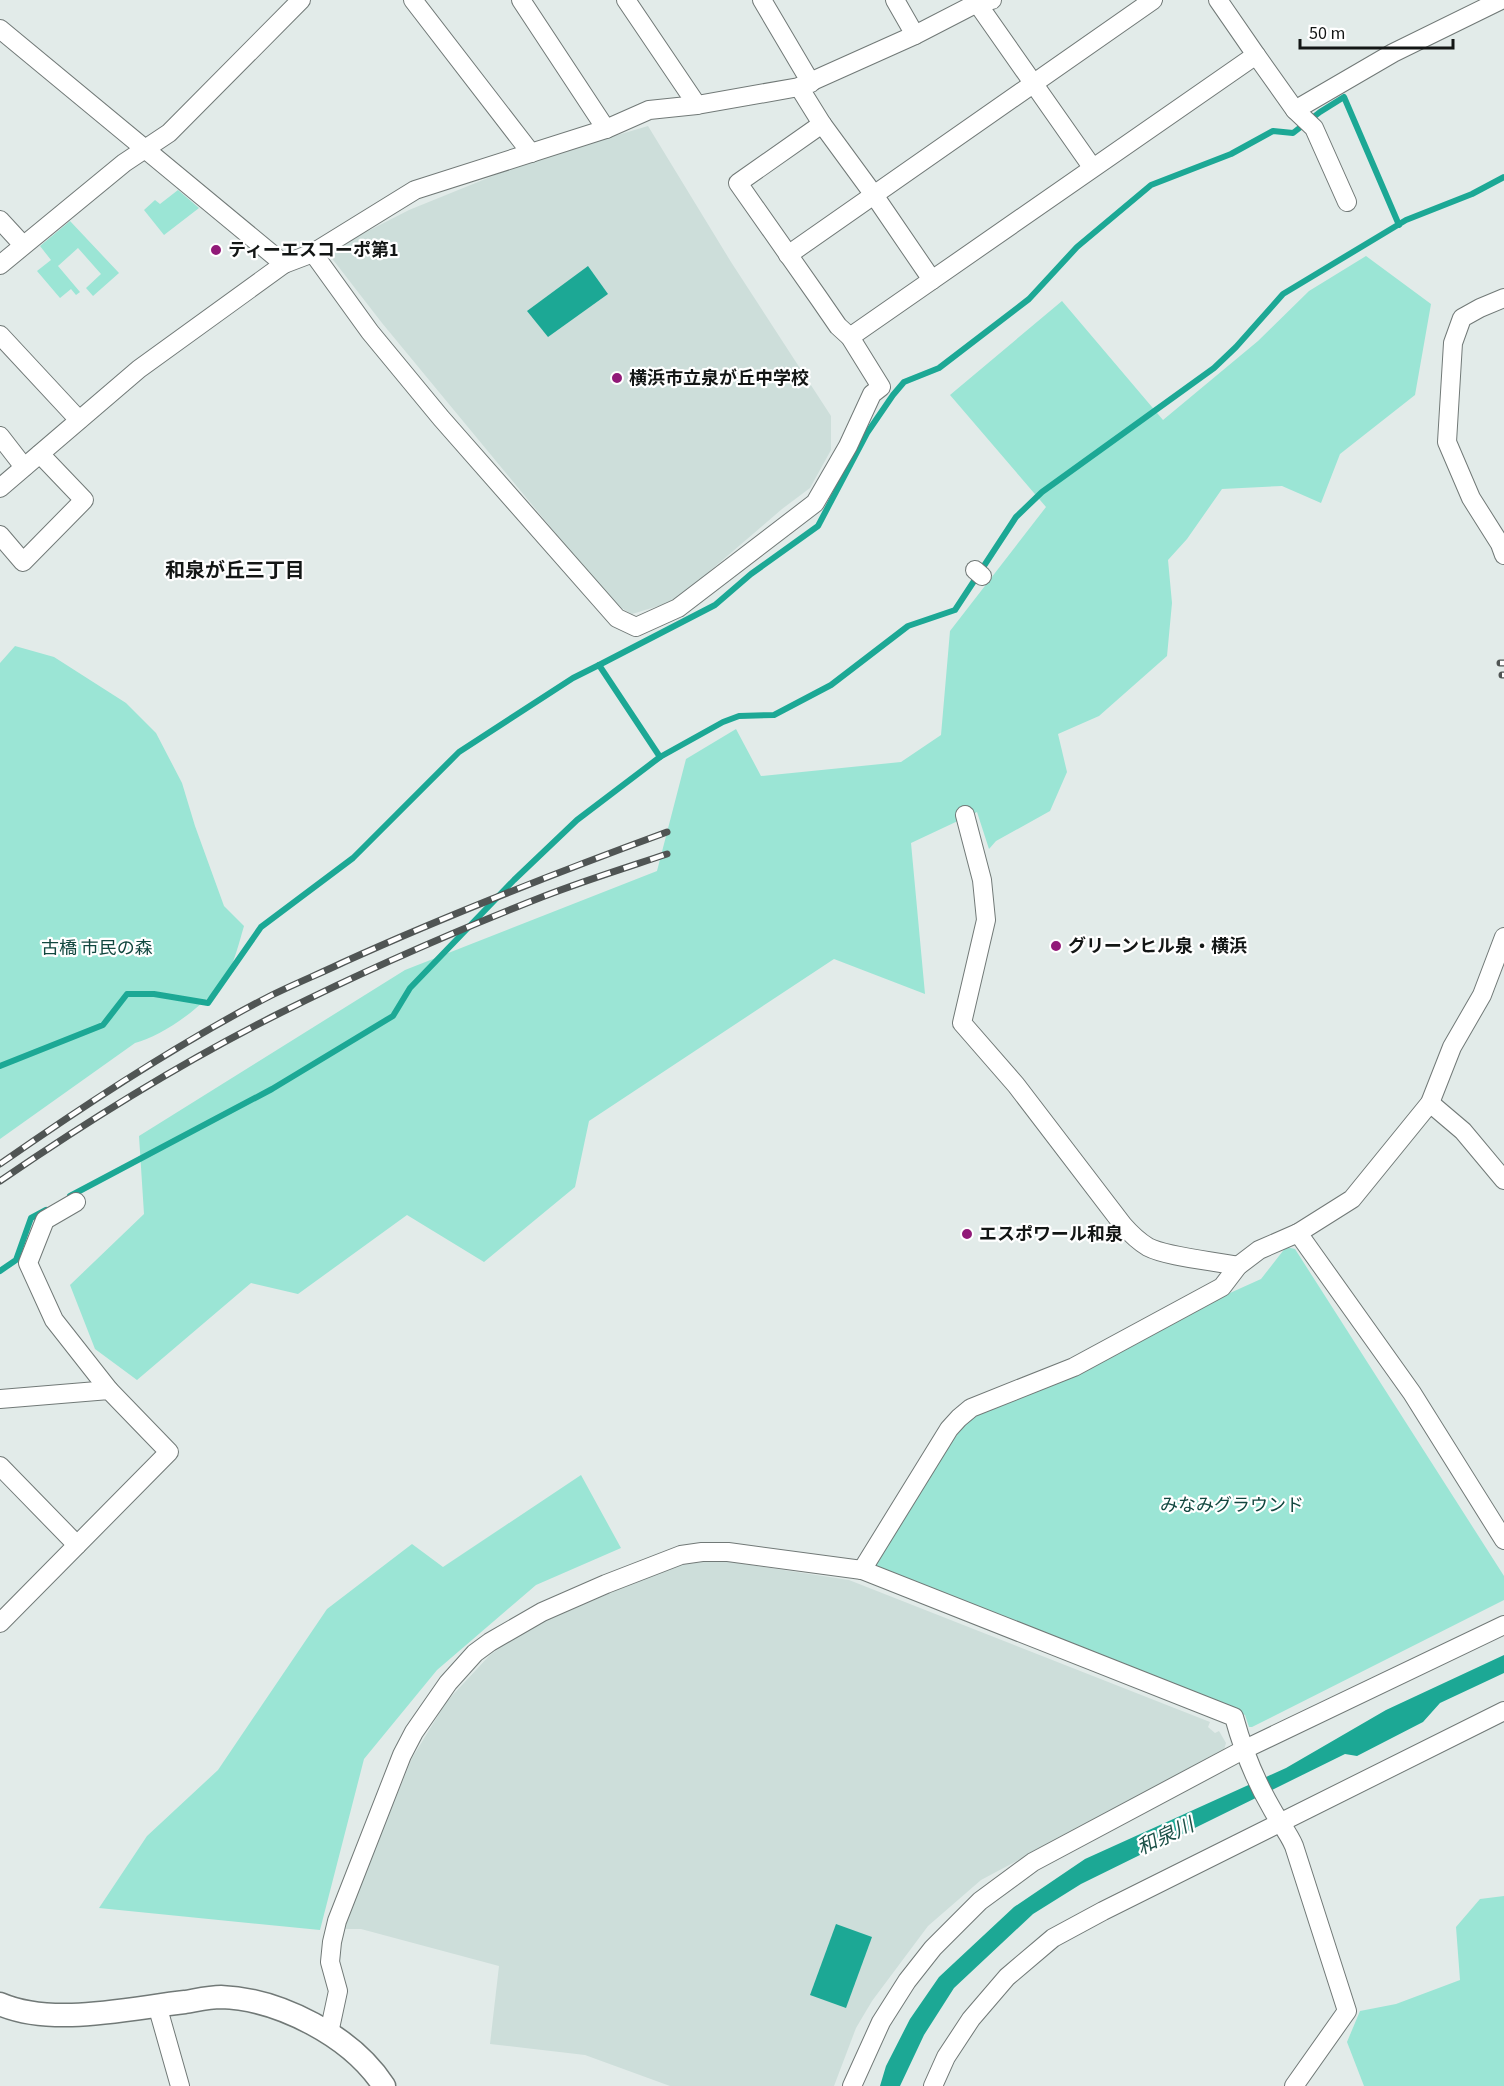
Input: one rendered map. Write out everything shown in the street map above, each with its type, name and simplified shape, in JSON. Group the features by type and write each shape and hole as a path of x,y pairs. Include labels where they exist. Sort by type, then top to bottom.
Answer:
{"street":[{"path":"0,265 124,164 169,133 301,0"},
{"path":"413,0 531,153"},
{"path":"521,0 606,129"},
{"path":"626,0 698,105"},
{"path":"762,0 822,124 932,280"},
{"path":"896,0 915,35"},
{"path":"788,255 1154,0"},
{"path":"1218,0 1295,110 1314,128 1347,202"},
{"path":"1295,110 1393,53 1501,0"},
{"path":"0,488 139,369 284,264 313,253 416,190 606,129 649,110 698,105 805,85 985,2 1033,84 1092,167"},
{"path":"0,29 284,264"},
{"path":"850,337 1092,167 1257,55"},
{"path":"313,253 370,332 441,418 617,618 636,627 678,608 815,503 848,446 872,394 881,387 850,337 838,326 738,183 822,124"},
{"path":"0,219 23,245"},
{"path":"1504,298 1462,318 1454,343 1447,442 1471,498 1500,544 1504,555"},
{"path":"0,334 79,420"},
{"path":"0,436 24,467"},
{"path":"0,535 23,562 84,500 40,454"},
{"path":"965,815 982,880 986,920 962,1023 1016,1085 1135,1238 1162,1252 1238,1266"},
{"path":"861,1570 949,1429 971,1408 1074,1367 1222,1287 1238,1266 1259,1250 1298,1233 1352,1199 1430,1103 1452,1047 1482,995 1504,937"},
{"path":"1430,1103 1463,1131 1504,1180"},
{"path":"0,1623 169,1452 109,1390 54,1320 28,1263 45,1220 76,1202"},
{"path":"1298,1233 1412,1393 1504,1540"},
{"path":"0,1400 109,1390"},
{"path":"0,1466 77,1545"},
{"path":"329,2033 338,1991 330,1962 337,1922 402,1755 414,1732 448,1683 475,1653 542,1612 681,1555 728,1552 861,1570 1234,1717 1247,1758 1294,1846 1347,2011 1294,2086"},
{"path":"852,2086 881,2022 906,1981 933,1948 980,1901 1033,1862 1247,1758 1504,1625"},
{"path":"933,2086 946,2057 971,2019 1007,1977 1053,1938 1277,1816 1504,1711"},
{"path":"0,2004 33,2013 56,2015 220,1997 244,2000 285,2011 329,2033 372,2068 384,2086"},
{"path":"157,2005 180,2086"}],"shaded area":[{"name":"横浜市立泉が丘中学校","path":"648,126 731,262 831,416 831,450 810,488 690,588 668,603 632,614 614,604 382,323 327,252 409,210 510,169"},
{"path":"718,1560 849,1580 1210,1722 1208,1727 1215,1733 1219,1731 1226,1743 1224,1750 981,1880 928,1926 872,2001 856,2028 834,2086 670,2086 585,2055 490,2044 499,1966 361,1929 342,1929 412,1758 447,1701 490,1655 524,1630 673,1566"}],"green space":[{"path":"178,190 199,208 164,235 144,210 155,200 160,204"},
{"path":"70,221 119,273 93,296 86,288 101,274 78,248 58,266 80,292 76,295 71,289 60,298 37,271 51,260 40,246"},
{"path":"1366,256 1431,304 1415,395 1340,454 1321,503 1282,486 1222,489 1187,539 1168,560 1172,603 1167,656 1099,716 1058,734 1067,772 1050,811 996,841 989,849 977,812 911,843 925,994 834,959 589,1121 575,1187 484,1262 407,1215 298,1294 251,1283 137,1380 95,1349 70,1285 144,1214 139,1136 405,970 657,871 686,759 736,729 761,776 901,762 941,735 950,631 1046,507 950,395 1062,301 1163,420 1258,341 1309,291"},
{"name":"古橋 市民の森","path":"15,646 54,657 126,703 156,733 182,783 224,906 244,926 227,975 199,1006 173,1025 135,1043 0,1139 0,663"},
{"name":"みなみグラウンド","path":"1286,1247 1295,1249 1504,1576 1504,1600 1249,1727 1245,1715 877,1573 873,1564 897,1515 968,1420 1179,1316 1261,1279"},
{"path":"581,1475 621,1548 536,1585 437,1670 364,1759 320,1930 99,1908 147,1836 218,1770 327,1609 412,1544 443,1567"},
{"path":"1504,1896 1504,2086 1364,2086 1347,2042 1360,2011 1396,2004 1460,1980 1456,1927 1480,1899"}],"water":[{"path":"588,266 608,294 548,337 527,311"},
{"name":"和泉川","path":"1504,1655 1504,1673 1440,1703 1423,1722 1357,1756 1345,1754 1081,1884 1033,1914 954,1988 924,2035 900,2086 880,2086 886,2066 910,2019 939,1977 1014,1907 1085,1859 1286,1768 1386,1710"},
{"path":"836,1924 872,1937 846,2008 810,1995"}],"waterway":[{"path":"599,665 715,605 751,574 818,526 867,433 904,382 939,368 1029,299 1077,247 1151,185 1231,154 1273,131 1293,133 1344,97 1399,225"},
{"path":"0,1066 103,1025 127,994 154,994 208,1003 261,927 353,858 459,752 573,678 599,665 660,757 723,722 739,716 774,715 831,685 908,626 955,610 1016,517 1042,492 1214,368 1283,294 1406,220 1472,194 1504,177"},
{"path":"70,1196 272,1089 393,1016 410,988 514,880 577,820 660,757"},
{"path":"0,1271 16,1260 31,1218 46,1210"}],"railway":[{"path":"0,1164 132,1076 270,996 464,910 667,832"},
{"path":"0,1181 102,1114 173,1071 244,1031 312,997 509,910 667,854"}],"place":[{"name":"ティーエスコーポ第1","path":"216,250"},
{"name":"横浜市立泉が丘中学校","path":"617,378"},
{"name":"グリーンヒル泉・横浜","path":"1056,946"},
{"name":"エスポワール和泉","path":"967,1234"}],"district":[{"name":"和泉が丘三丁目","path":"235,570"}]}
